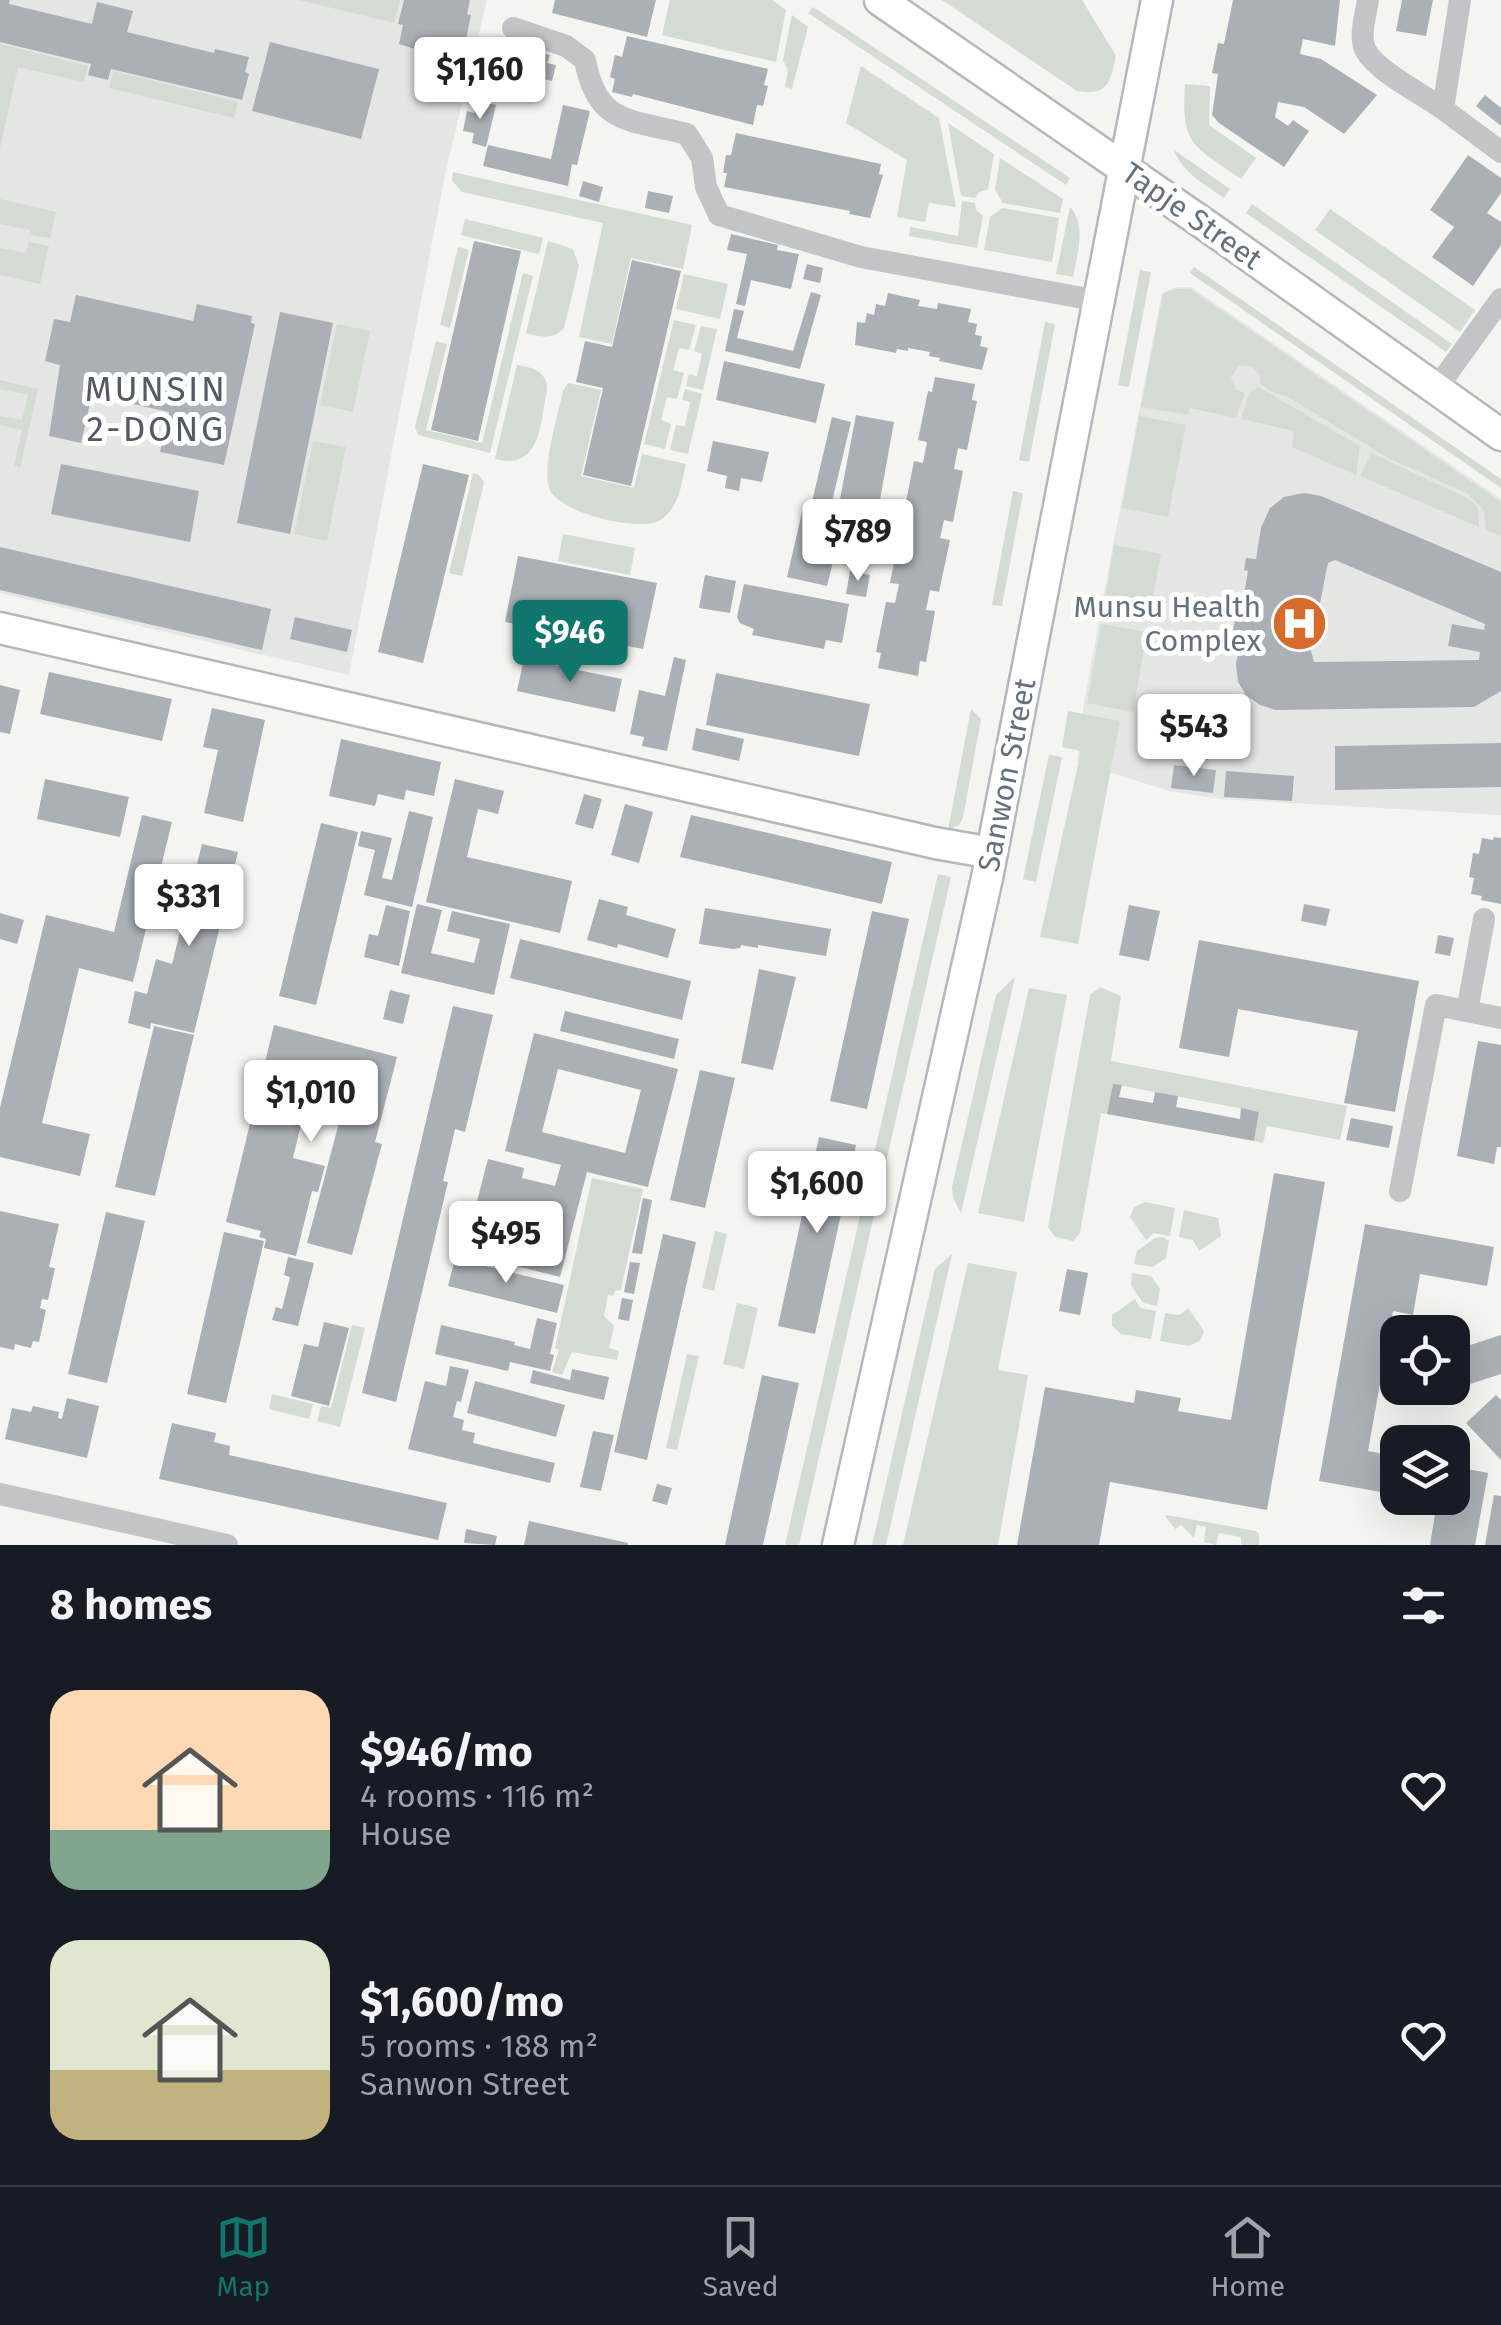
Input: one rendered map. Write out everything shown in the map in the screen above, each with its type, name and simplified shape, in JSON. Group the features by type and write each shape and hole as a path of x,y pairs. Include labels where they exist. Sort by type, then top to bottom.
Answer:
{"main road":[{"name":"Tapje Street","path":"880,0 1501,434"},
{"name":"Sanwon Street","path":"838,1545 992,853 1157,0"},
{"path":"0,628 936,844 992,853"}],"street":[{"path":"1368,0 1362,32 1364,47 1373,61 1501,152"},
{"path":"1443,109 1460,0"},
{"path":"513,28 566,46 585,60 590,87 609,113 687,134 702,158 706,188 719,215 862,258 1098,301"},
{"path":"1436,388 1501,299"},
{"path":"1466,1012 1484,919"},
{"path":"1400,1191 1436,1006 1501,1018"},
{"path":"0,1494 227,1545"}],"shaded area":[{"path":"0,0 487,0 446,170 349,675 0,593"},
{"path":"299,0 400,0 394,23"},
{"path":"670,0 772,0 786,10 776,62 662,35"},
{"path":"942,0 1082,0 1116,56 1109,80 1101,89 1077,91"},
{"path":"813,7 1070,178 1066,185 808,13"},
{"path":"792,15 808,27 792,89 785,87 788,70 783,60"},
{"path":"0,44 88,66 84,82 18,67 0,148"},
{"path":"861,66 939,118 956,207 929,203 925,222 897,217 907,160 846,123"},
{"path":"113,71 238,102 234,118 109,88"},
{"path":"1185,84 1210,86 1209,125 1256,158 1241,179 1201,151 1188,133"},
{"path":"948,123 994,154 988,189 975,198 961,196"},
{"path":"1174,150 1230,189 1224,198 1189,172"},
{"path":"1000,158 1063,199 1060,213 1003,203 995,190"},
{"path":"453,172 692,225 683,269 631,258 612,344 579,337 603,223 462,192 452,180"},
{"path":"0,199 56,212 50,238 0,224"},
{"path":"962,201 975,203 983,216 977,248 909,236 910,227 958,236"},
{"path":"1252,204 1452,344 1446,352 1246,213"},
{"path":"1070,207 1079,231 1073,277 1056,274"},
{"path":"1002,208 1059,218 1052,262 984,250 990,217"},
{"path":"1330,209 1475,310 1460,332 1315,230"},
{"path":"465,219 543,238 539,254 461,235"},
{"path":"548,241 573,249 579,266 564,328 551,336 541,336 526,333"},
{"path":"29,242 49,246 40,284 0,275 0,248 26,253"},
{"path":"458,247 469,250 450,328 440,325"},
{"path":"1194,267 1501,479 1501,488 1190,273"},
{"path":"1140,270 1151,272 1129,387 1118,385"},
{"path":"523,273 533,276 490,453 418,435 415,427 436,341 447,344 426,430 482,443"},
{"path":"684,274 728,284 720,319 676,309"},
{"name":"Munsu Health Complex","path":"1176,287 1191,287 1501,499 1501,815 1221,799 1169,791 1077,762 1084,703 1162,293"},
{"path":"1190,289 1501,502 1501,536 1486,530 1484,511 1467,493 1390,459 1288,397 1270,391 1260,383 1260,375 1251,366 1239,366 1231,377 1235,389 1245,393 1236,418 1190,408 1188,415 1141,407 1163,294"},
{"path":"674,320 696,325 689,350 679,348 673,370 684,373 677,399 667,397 661,420 671,424 665,449 644,444"},
{"path":"1045,322 1055,324 1029,462 1019,460"},
{"path":"337,324 370,331 353,412 320,405"},
{"path":"701,326 717,329 703,390 686,386 689,374 697,376 702,354 694,351"},
{"path":"517,365 534,369 545,378 547,390 540,430 536,442 522,458 495,459"},
{"path":"0,380 38,389 20,468 14,466 22,430 0,425 0,416 22,420 28,395 0,389"},
{"path":"568,383 601,390 581,476 634,488 642,454 686,464 676,501 662,519 638,524 603,519 569,506 550,490 549,456"},
{"path":"1258,387 1360,446 1356,475 1292,447 1294,431 1241,419 1249,393"},
{"path":"685,389 702,394 688,454 670,450 676,425 685,426 690,402 682,400"},
{"path":"1139,416 1186,425 1168,517 1122,508"},
{"path":"313,441 346,447 327,541 294,534"},
{"path":"1371,453 1465,497 1478,507 1479,527 1360,476"},
{"path":"473,473 484,482 462,576 449,573"},
{"path":"1013,491 1023,493 1002,606 992,605"},
{"path":"563,534 635,548 630,575 558,561"},
{"path":"1114,545 1161,554 1152,603 1106,595"},
{"path":"1101,624 1147,632 1133,712 1087,703"},
{"path":"971,709 981,719 963,818 948,830"},
{"path":"1068,711 1120,721 1078,944 1040,937 1081,751 1062,747"},
{"path":"1049,755 1062,757 1036,882 1023,879"},
{"path":"938,874 951,877 799,1545 785,1545"},
{"path":"1015,977 961,1213 952,1187 996,995"},
{"path":"1100,987 1121,996 1111,1061 1347,1106 1340,1140 1267,1126 1263,1143 1254,1141 1259,1112 1113,1084 1107,1114 1101,1113 1080,1233 1073,1241 1055,1237 1048,1227 1090,995"},
{"path":"1029,988 1067,995 1024,1222 978,1213"},
{"path":"592,1178 643,1189 621,1290 608,1295 604,1316 614,1326 609,1348 619,1351 617,1360 572,1352 562,1375 552,1372 559,1350 555,1348"},
{"path":"1145,1202 1175,1208 1170,1236 1154,1233 1146,1240 1130,1217 1134,1207"},
{"path":"1184,1210 1218,1218 1221,1236 1199,1251 1193,1240 1179,1237"},
{"path":"715,1231 727,1234 714,1291 702,1288"},
{"path":"1163,1237 1169,1241 1166,1258 1153,1267 1134,1264 1137,1251"},
{"path":"952,1254 886,1545 872,1545 935,1269"},
{"path":"968,1263 1017,1272 998,1370 1028,1375 998,1545 903,1545"},
{"path":"1132,1273 1151,1276 1160,1289 1157,1306 1143,1303 1131,1285"},
{"path":"1135,1299 1140,1308 1156,1311 1151,1339 1121,1334 1112,1326 1112,1315"},
{"path":"737,1303 758,1308 744,1369 723,1364"},
{"path":"1188,1308 1204,1331 1200,1341 1189,1346 1160,1341 1165,1313 1180,1315"},
{"path":"352,1325 365,1328 340,1427 317,1421 321,1406 331,1408"},
{"path":"687,1354 699,1356 677,1450 666,1448"},
{"path":"272,1394 313,1404 309,1419 269,1409"},
{"path":"1167,1515 1256,1531 1259,1545 1241,1545 1241,1537 1219,1533 1216,1545 1204,1542 1206,1527 1197,1525 1194,1538 1181,1525 1175,1529"}],"building":[{"path":"0,0 92,24 97,2 133,11 127,32 214,53 215,49 249,57 242,100 111,69 108,80 88,75 91,64 0,42"},
{"path":"404,0 470,0 466,39 461,38 457,57 438,53 437,56 399,44 403,25 398,24"},
{"path":"555,0 656,0 647,37 552,13"},
{"path":"1233,0 1340,0 1335,46 1303,39 1300,54 1321,59 1377,95 1344,134 1304,107 1278,102 1275,117 1288,126 1293,120 1309,131 1284,167 1212,115 1218,74 1212,73 1218,43 1224,44"},
{"path":"1402,0 1433,0 1426,36 1396,31"},
{"path":"627,36 768,69 763,106 757,105 753,125 612,92 615,79 610,77 615,55 622,57"},
{"path":"270,42 379,69 361,139 252,111"},
{"path":"514,46 550,55 547,63 556,65 552,81 544,79 546,72 530,68 531,63 510,58"},
{"path":"1485,95 1501,108 1501,126 1476,106"},
{"path":"477,100 496,105 486,147 472,143 474,133 463,131 467,111 474,113"},
{"path":"563,105 590,111 568,186 483,166 488,145 551,159"},
{"path":"736,133 881,164 879,174 883,175 870,218 724,187 726,155 731,155"},
{"path":"1468,155 1501,178 1501,193 1487,213 1501,222 1501,245 1473,286 1432,257 1454,227 1430,210"},
{"path":"583,181 603,187 599,202 579,196"},
{"path":"648,191 673,196 669,213 645,208"},
{"path":"731,234 799,254 791,289 751,280 745,306 736,304 747,254 727,250"},
{"path":"474,241 521,251 478,441 431,430"},
{"path":"632,260 681,271 631,486 583,475 603,388 576,382 585,341 612,347"},
{"path":"807,264 823,268 820,283 803,279"},
{"path":"811,292 821,295 800,369 725,351 734,309 744,311 737,338 793,351"},
{"path":"888,293 920,300 918,306 937,309 938,303 971,309 968,322 977,324 975,335 982,336 980,346 988,348 982,370 939,361 940,358 929,356 930,352 908,348 897,349 896,353 855,345 857,322 865,323 867,313 874,315 876,304 885,306"},
{"path":"76,295 193,321 197,304 252,316 251,323 255,324 224,465 160,452 169,412 92,395 81,443 49,436 60,365 45,361 54,319 70,322"},
{"path":"280,312 333,323 290,534 237,523"},
{"path":"724,361 825,384 816,423 716,400"},
{"path":"935,377 975,384 972,400 977,401 967,450 958,448 954,469 963,471 953,522 944,520 940,538 950,540 939,592 930,590 926,610 935,611 926,662 920,661 918,676 878,668 881,653 876,652 886,602 895,603 899,584 890,583 900,531 909,532 913,514 904,512 914,461 923,463 927,442 918,440 928,391 932,392"},
{"path":"856,415 894,422 874,533 835,525"},
{"path":"832,417 851,422 822,543 837,546 827,586 787,577 803,508 810,510"},
{"path":"713,441 769,452 762,482 741,478 739,491 725,488 727,476 707,471"},
{"path":"61,464 199,491 190,542 51,514"},
{"path":"423,464 469,475 423,663 378,652"},
{"path":"1304,493 1321,496 1501,572 1501,691 1474,707 1276,710 1246,695 1238,682 1236,664 1242,632 1233,630 1236,617 1240,618 1248,571 1244,570 1246,558 1256,559 1261,528 1270,508 1284,497","holes":["1335,560 1485,624 1484,630 1452,624 1448,646 1480,652 1479,660 1314,662 1311,651 1328,563"]},
{"path":"0,547 271,609 262,650 0,590"},
{"path":"518,556 657,583 643,649 505,622"},
{"path":"850,571 870,575 866,597 846,594"},
{"path":"705,575 736,581 730,613 699,608"},
{"path":"744,584 849,604 842,643 826,640 824,649 752,635 754,629 740,623 737,617"},
{"path":"295,617 352,630 347,652 290,639"},
{"path":"674,657 686,660 667,751 642,746 644,737 630,734 639,690 665,696"},
{"path":"524,659 622,679 615,712 517,691"},
{"path":"49,672 172,699 162,741 40,714"},
{"path":"716,673 870,704 859,756 706,725"},
{"path":"0,685 20,690 10,734 0,732"},
{"path":"212,708 265,720 243,822 204,813 218,750 203,747"},
{"path":"1141,726 1211,738 1208,760 1138,748"},
{"path":"696,728 744,739 739,761 692,750"},
{"path":"341,739 441,762 434,796 406,790 404,800 378,794 375,806 329,796"},
{"path":"1501,743 1501,787 1335,790 1335,746"},
{"path":"1174,765 1216,770 1213,793 1171,788"},
{"path":"1226,771 1294,776 1292,801 1224,797"},
{"path":"45,779 129,797 120,837 37,819"},
{"path":"455,779 504,791 498,814 478,809 467,857 572,881 560,933 426,902"},
{"path":"584,794 602,799 593,829 575,824"},
{"path":"625,804 653,812 639,863 611,855"},
{"path":"409,811 433,817 412,907 364,895 375,850 358,846 361,831 392,838 382,878 392,880"},
{"path":"142,815 172,822 133,982 79,968 42,1123 90,1134 80,1176 0,1157 0,1108 46,915 114,932"},
{"path":"691,815 892,862 882,904 680,857"},
{"path":"321,823 358,832 316,1005 279,996"},
{"path":"1482,838 1501,838 1501,904 1471,894 1474,878 1469,877 1473,853 1479,854"},
{"path":"202,844 238,852 194,1033 151,1023 150,1029 128,1023 135,991 147,994 156,959 172,964"},
{"path":"599,899 628,907 626,915 676,929 668,958 587,940"},
{"path":"417,904 442,910 431,953 474,963 480,939 447,931 452,911 510,924 494,995 401,973"},
{"path":"1304,904 1330,909 1326,926 1301,921"},
{"path":"386,905 410,911 399,966 364,957 369,934 378,936"},
{"path":"1129,905 1160,911 1149,961 1119,955"},
{"path":"705,908 831,929 826,956 758,945 733,949 699,944"},
{"path":"872,911 909,919 867,1109 830,1101"},
{"path":"0,913 24,920 17,944 0,939"},
{"path":"1438,935 1454,938 1450,956 1435,953"},
{"path":"520,939 691,981 682,1020 510,978"},
{"path":"1199,940 1419,981 1395,1112 1344,1103 1358,1031 1238,1009 1229,1057 1179,1048"},
{"path":"759,969 796,977 773,1070 741,1063"},
{"path":"390,990 410,995 403,1024 383,1019"},
{"path":"453,1006 493,1015 465,1132 455,1129 443,1181 448,1182 396,1402 362,1393"},
{"path":"565,1011 679,1039 674,1059 560,1031"},
{"path":"274,1025 397,1057 375,1142 382,1144 352,1255 307,1243 349,1085 338,1082 337,1088 299,1078 291,1109 304,1112 293,1158 325,1166 318,1192 312,1191 296,1256 264,1248 266,1239 259,1237 261,1231 226,1222"},
{"path":"154,1026 194,1035 155,1196 115,1187"},
{"path":"534,1033 678,1069 648,1187 587,1172 560,1277 493,1260 498,1238 547,1251 555,1219 495,1204 488,1233 470,1228 488,1159 524,1168 522,1178 555,1186 561,1165 505,1151","holes":["558,1069 641,1090 625,1153 542,1132"]},
{"path":"1478,1041 1501,1045 1501,1147 1497,1147 1494,1164 1457,1156"},
{"path":"700,1070 735,1078 705,1208 670,1200"},
{"path":"1113,1084 1122,1085 1119,1097 1153,1103 1155,1092 1178,1096 1176,1107 1240,1119 1241,1108 1259,1112 1254,1141 1107,1114"},
{"path":"1351,1118 1393,1126 1389,1148 1346,1140"},
{"path":"819,1137 856,1145 815,1334 778,1326"},
{"path":"1274,1173 1325,1182 1267,1510 1110,1482 1099,1545 1017,1545 1045,1387 1134,1403 1136,1390 1181,1398 1178,1411 1231,1420"},
{"path":"643,1198 652,1200 642,1254 632,1253"},
{"path":"0,1211 59,1224 49,1267 55,1268 48,1300 42,1299 40,1308 46,1310 39,1342 33,1341 31,1348 15,1344 14,1350 0,1347"},
{"path":"106,1212 145,1221 107,1383 68,1374"},
{"path":"1365,1224 1494,1247 1487,1286 1420,1274 1413,1315 1393,1311 1392,1315 1380,1315 1380,1384 1368,1451 1380,1453 1380,1492 1319,1481"},
{"path":"224,1232 264,1241 226,1403 187,1394"},
{"path":"663,1234 696,1242 647,1460 614,1452"},
{"path":"288,1257 314,1263 298,1326 272,1320 276,1307 282,1309 290,1277 284,1275"},
{"path":"455,1259 564,1285 557,1313 448,1286"},
{"path":"630,1262 640,1263 634,1294 624,1292"},
{"path":"1067,1269 1088,1273 1080,1315 1059,1311"},
{"path":"622,1298 633,1300 629,1321 618,1319"},
{"path":"537,1318 557,1323 550,1371 510,1362 508,1371 435,1354 441,1325 530,1349"},
{"path":"324,1322 349,1328 329,1406 291,1396 304,1344 318,1347"},
{"path":"1501,1335 1501,1374 1470,1384 1470,1345"},
{"path":"450,1366 469,1370 453,1417 464,1420 462,1430 475,1433 473,1443 555,1463 550,1483 408,1449 425,1381 446,1386"},
{"path":"572,1369 609,1377 604,1400 530,1383 533,1370 570,1380"},
{"path":"762,1375 799,1383 763,1545 725,1545"},
{"path":"475,1381 565,1405 556,1437 467,1413"},
{"path":"1496,1395 1501,1400 1501,1460 1470,1425 1466,1423"},
{"path":"67,1398 99,1406 87,1458 5,1439 12,1408 31,1412 33,1406 59,1412 58,1418 62,1419"},
{"path":"172,1423 216,1433 214,1442 230,1446 229,1455 447,1503 438,1540 159,1479"},
{"path":"593,1431 614,1435 601,1491 580,1487"},
{"path":"1470,1470 1488,1473 1475,1545 1430,1545 1435,1515 1470,1515"},
{"path":"657,1484 672,1488 667,1505 652,1501"},
{"path":"1494,1495 1501,1496 1501,1545 1485,1545"},
{"path":"529,1521 628,1543 628,1545 524,1545"},
{"path":"466,1529 497,1536 495,1545 464,1543"}],"place":[{"name":"Munsu Health Complex","path":"1300,624"}],"district":[{"name":"MUNSIN 2-DONG","path":"156,409"}]}
